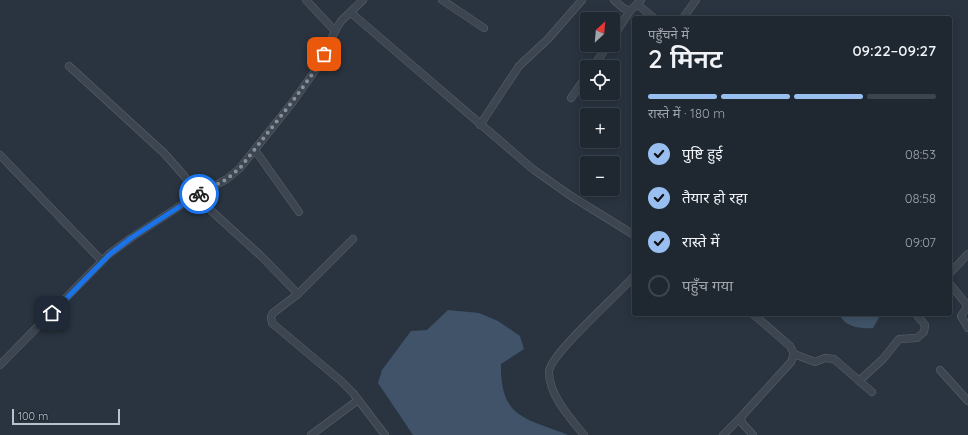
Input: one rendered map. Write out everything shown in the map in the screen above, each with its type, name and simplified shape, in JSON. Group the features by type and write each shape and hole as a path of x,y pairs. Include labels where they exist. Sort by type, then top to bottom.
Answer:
{"street":[{"path":"306,0 335,31"},
{"path":"0,365 102,261 131,238 198,195 227,179 240,168 319,65 335,31 350,12 363,0"},
{"path":"442,0 484,28"},
{"path":"480,126 519,66 548,39 582,0"},
{"path":"614,0 623,8 630,11"},
{"path":"685,16 696,0"},
{"path":"620,26 630,11 639,3 652,16"},
{"path":"350,12 480,126 554,185 632,235"},
{"path":"69,66 165,154 198,195 298,294"},
{"path":"571,98 580,86"},
{"path":"255,150 299,212"},
{"path":"0,155 102,261"},
{"path":"354,239 298,294 273,313 271,317 272,323 341,381 385,435"},
{"path":"952,271 968,254"},
{"path":"584,435 560,404 549,376 549,368 571,340 632,278"},
{"path":"952,286 967,305 961,316 968,328"},
{"path":"755,316 790,346 794,354 815,362 825,358 834,359 872,392"},
{"path":"859,381 899,340 917,338 924,332 925,324 918,316"},
{"path":"723,435 741,418 791,362 794,354"},
{"path":"940,370 968,401"},
{"path":"311,435 358,400"},
{"path":"741,418 742,423 753,435"}],"water":[{"path":"448,310 479,313 498,321 520,336 524,349 501,364 502,382 505,396 518,414 528,420 568,435 413,435 378,383 382,370 411,331 427,330"},
{"path":"840,316 880,316 873,328 853,326 845,322"}],"way so far":[{"path":"199,194 227,179 240,168 292,102 319,65 324,54"}],"route":[{"path":"52,313 110,254 131,238 199,194"}]}
